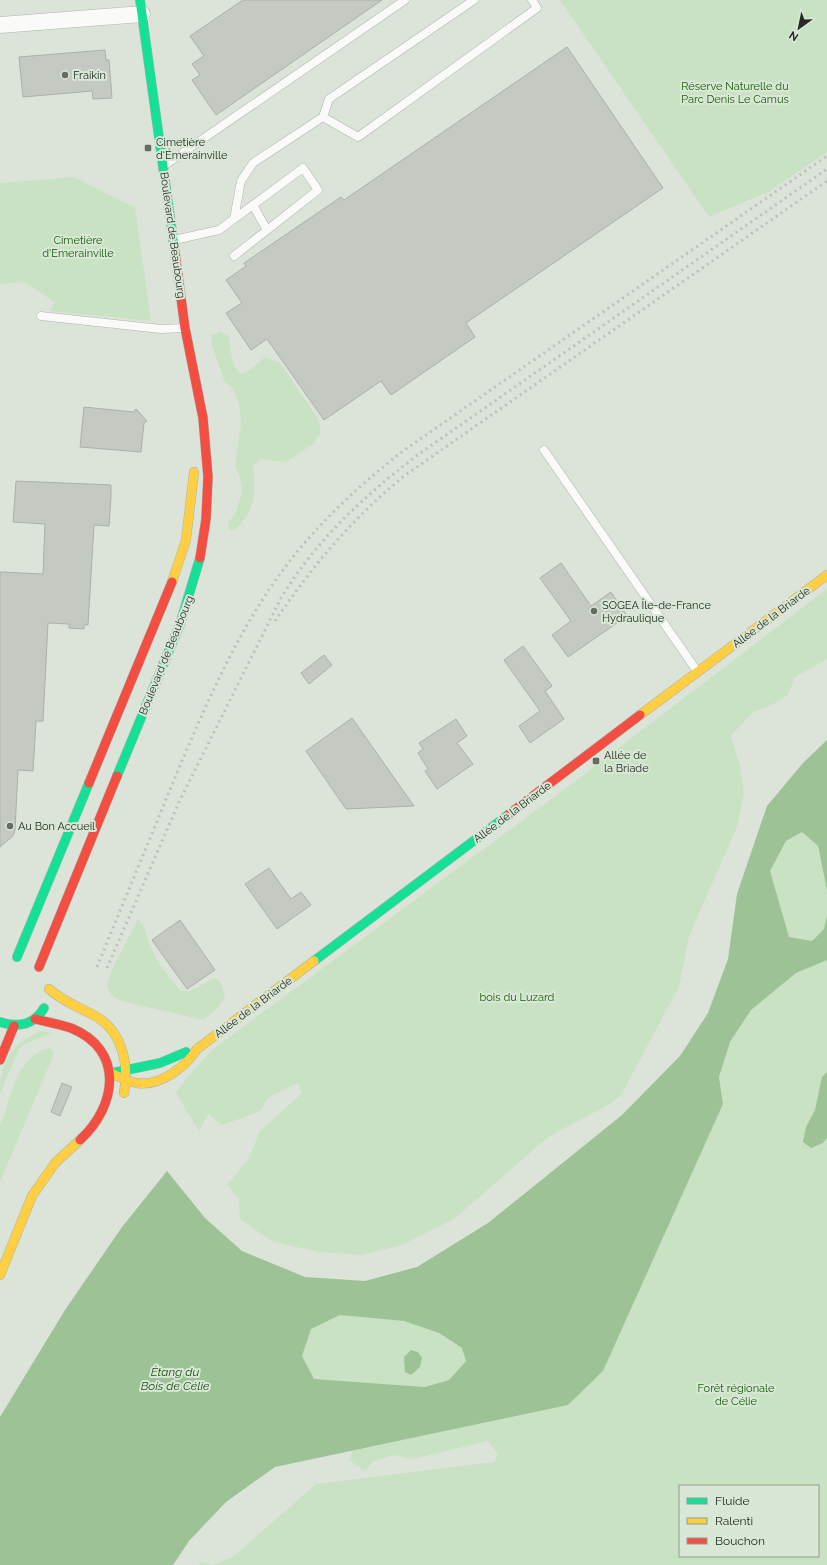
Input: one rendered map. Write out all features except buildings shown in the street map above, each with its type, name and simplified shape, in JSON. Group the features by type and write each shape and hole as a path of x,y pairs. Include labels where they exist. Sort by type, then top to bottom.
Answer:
{"main road":[{"name":"Boulevard de Beaubourg","path":"33,968 180,624 199,562 207,504 207,462 201,404 185,328 141,7"},
{"name":"Boulevard de Beaubourg","path":"185,328 186,372 189,398"},
{"name":"Boulevard de Beaubourg","path":"33,968 179,565 186,540 190,515 194,459"},
{"name":"Allée de la Briarde","path":"111,1073 160,1063 164,1060 197,1049 827,575"},
{"path":"0,1022 14,1026 28,1023 35,1019 43,1011 48,1000 33,968"},
{"path":"33,968 68,1005 106,1023 113,1032 122,1050 127,1070 127,1082 121,1099"},
{"path":"35,1019 60,1024 85,1036 95,1044 106,1058 111,1073 110,1092 93,1128"},
{"path":"0,1060 14,1026"},
{"path":"113,1032 128,1044"},
{"name":"Allée de la Briarde","path":"127,1082 146,1084 160,1080 193,1056 197,1049"},
{"path":"152,1055 164,1060"},
{"path":"111,1073 127,1082"},
{"path":"0,1275 32,1196 46,1174 75,1142 108,1116 113,1110"}],"street":[{"path":"0,25 141,7"}],"lane":[{"path":"164,166 405,0"},
{"path":"234,219 241,182 253,163 323,117 329,99 474,0"},
{"path":"323,117 358,137 537,8 532,0"},
{"path":"173,240 219,230 303,168 318,190 234,256"},
{"path":"253,205 267,230"},
{"path":"41,316 160,329 185,328"},
{"path":"544,450 698,671"}],"green space":[{"name":"Réserve Naturelle du Parc Denis Le Camus","path":"560,0 827,0 827,152 770,191 709,217"},
{"name":"Cimetière d'Emerainville","path":"74,177 135,208 151,321 50,311 54,302 25,282 0,284 0,183"},
{"path":"221,332 229,336 233,362 238,371 242,374 265,357 280,363 318,419 321,432 314,443 287,462 261,459 253,466 253,502 246,517 233,531 229,529 228,523 236,512 242,491 240,478 235,465 241,423 239,404 233,389 224,380 212,345 211,335"},
{"name":"bois du Luzard","path":"827,589 827,659 795,677 788,695 770,706 753,712 731,736 740,766 744,793 737,827 689,936 679,987 621,1095 610,1104 548,1137 454,1219 402,1245 362,1255 320,1252 273,1242 240,1219 239,1199 227,1185 250,1157 259,1132 302,1093 298,1083 268,1098 259,1112 222,1125 208,1114 199,1131 176,1093 190,1074 212,1050 566,788"},
{"path":"802,832 817,846 827,891 827,916 824,929 812,941 789,937 769,871 786,841"},
{"path":"138,919 144,927 155,957 167,975 181,991 190,991 214,978 221,982 225,998 218,1008 203,1020 116,999 107,987 111,971"},
{"name":"Forêt régionale de Célie","path":"827,960 827,1565 213,1565 233,1557 316,1484 494,1462 498,1454 488,1441 412,1459 394,1455 374,1461 365,1471 349,1460 352,1451 568,1405 603,1371 723,1104 719,1077 730,1042 751,1010 796,973"},
{"path":"41,1031 53,1033 25,1044 19,1049 0,1094 2,1072 9,1055 22,1042"},
{"path":"50,1048 53,1050 54,1054 0,1182 0,1125 11,1093 19,1073 25,1064 40,1051"},
{"path":"340,1315 404,1321 439,1333 462,1348 466,1361 449,1380 425,1387 314,1379 302,1356 311,1329"},
{"path":"200,1562 213,1565 199,1565"}],"water":[{"name":"Étang du Bois de Célie","path":"827,740 827,891 818,846 802,832 786,841 770,871 789,937 812,941 824,929 827,916 827,960 796,973 751,1010 730,1042 719,1077 723,1104 603,1371 568,1405 275,1467 226,1502 189,1541 173,1565 0,1565 0,1417 65,1310 122,1227 167,1171 205,1218 242,1251 305,1277 365,1281 417,1267 488,1223 622,1115 680,1056 708,1013 728,959 737,894 767,806 803,763","holes":["340,1315 404,1321 439,1333 462,1348 466,1361 449,1380 425,1387 314,1379 302,1356 311,1329"]},
{"path":"827,1072 827,1138 823,1143 811,1148 803,1142 806,1127 815,1110 822,1077"},
{"path":"411,1350 418,1352 422,1358 420,1367 411,1375 405,1372 404,1357"}],"railway":[{"path":"97,967 176,775 222,672 235,646 264,598 280,574 307,540 353,493 403,451 827,156"},
{"path":"107,968 179,802 281,598 295,577 326,538 361,502 419,454 827,169"},
{"path":"275,621 289,600 350,526 404,476 827,181"}],"traffic: fast":[{"path":"140,0 174,246"},
{"path":"117,776 180,624 200,558"},
{"path":"17,957 89,783"},
{"path":"314,961 508,815"},
{"path":"0,1022 13,1025 25,1024 40,1014 44,1008"},
{"path":"112,1073 160,1063 186,1052"}],"traffic: slow":[{"path":"172,582 186,540 194,472"},
{"path":"640,715 827,575"},
{"path":"111,1073 130,1082 137,1083 154,1082 163,1079 179,1069 197,1049 314,961"},
{"path":"49,989 54,994 97,1017 113,1032 122,1050 125,1061 126,1072 124,1093"},
{"path":"0,1275 32,1196 55,1163 80,1140"}],"traffic: jam":[{"path":"174,246 185,328 203,418 208,477 206,519 200,558"},
{"path":"89,783 172,582"},
{"path":"508,815 640,715"},
{"path":"39,967 117,776"},
{"path":"35,1019 71,1028 88,1038 100,1050 107,1064 110,1080 108,1095 102,1111 80,1140"},
{"path":"0,1060 14,1026"}],"place":[{"name":"Fraikin","path":"65,75"},
{"name":"Cimetière d'Émerainville","path":"148,148"},
{"name":"SOGEA Île-de-France Hydraulique","path":"594,611"},
{"name":"Allée de la Briade","path":"596,761"},
{"name":"Au Bon Accueil","path":"10,826"}]}
